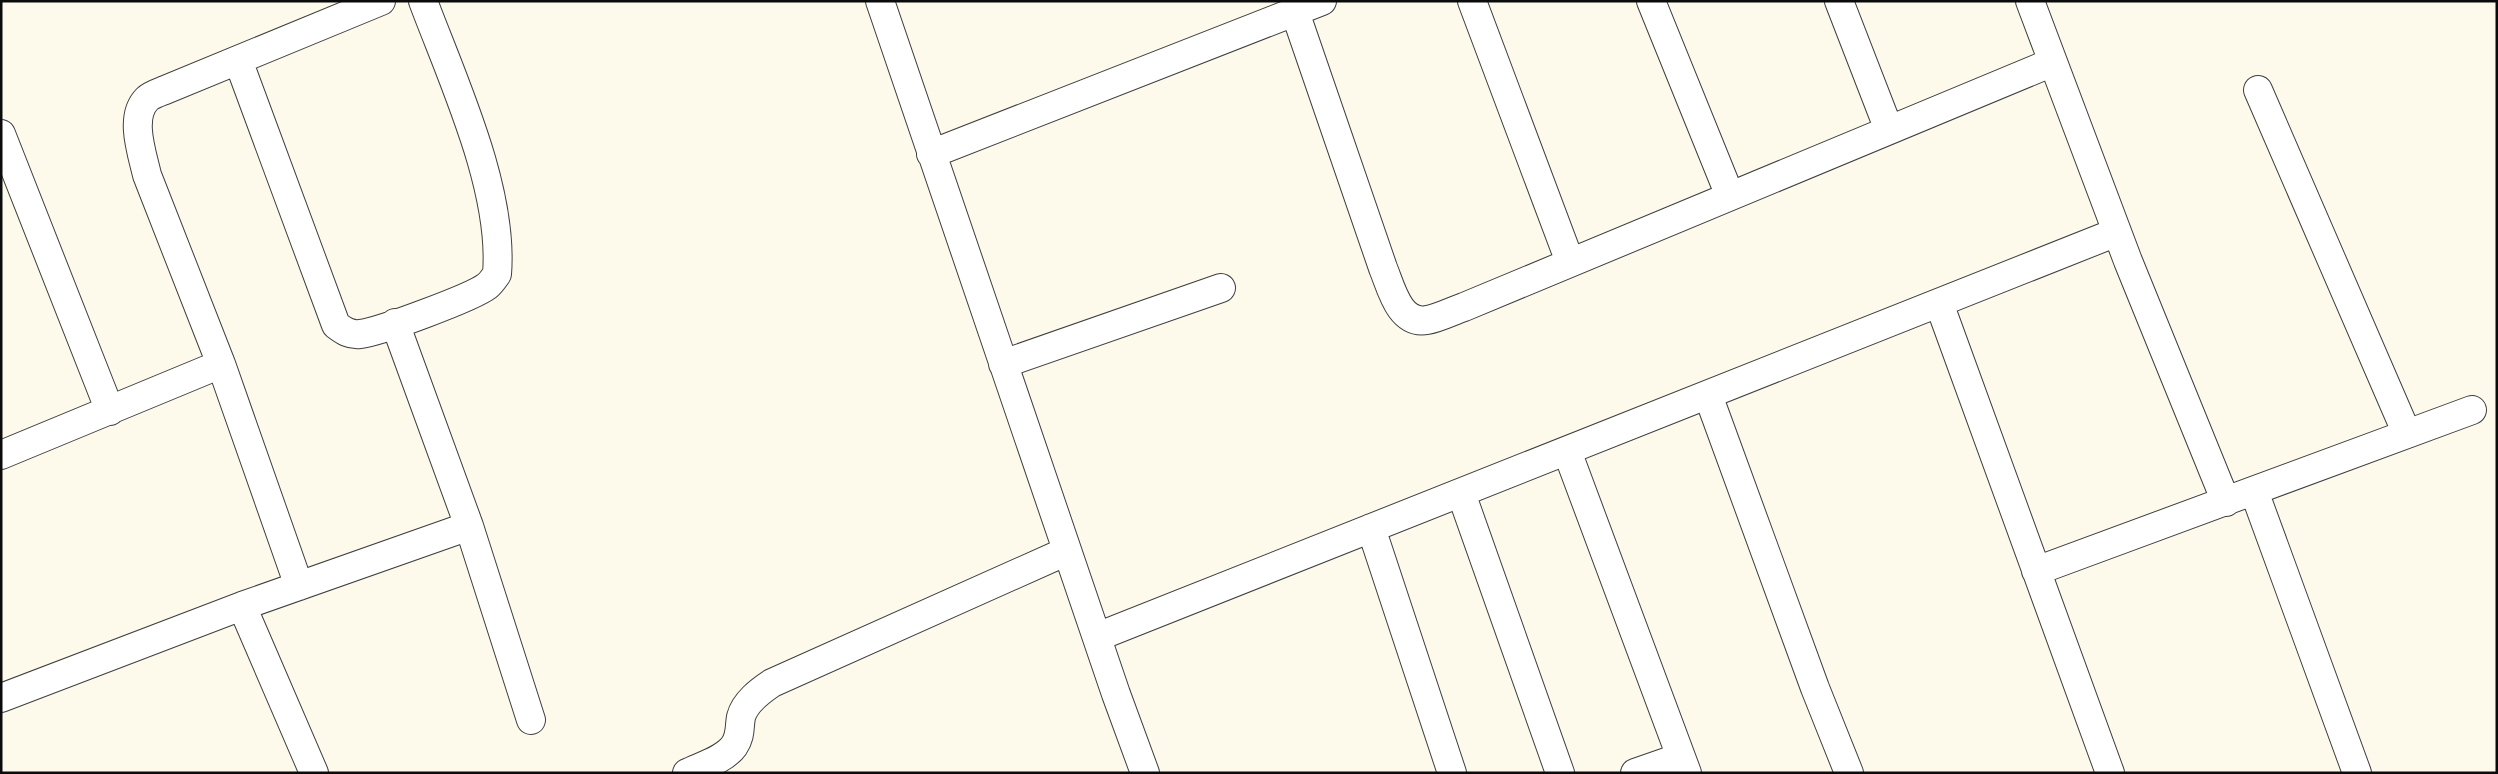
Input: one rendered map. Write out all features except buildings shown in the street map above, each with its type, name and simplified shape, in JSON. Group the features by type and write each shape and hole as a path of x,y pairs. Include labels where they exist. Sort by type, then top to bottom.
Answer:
{"street":[{"path":"299,586 221,364 147,174 141,152 138,116 147,99 381,1"},
{"path":"238,60 336,325 346,333 359,334 395,323 467,296 487,286 497,274 498,268 495,226 478,147 423,1"},
{"path":"880,1 1067,551 1145,773"},
{"path":"931,154 1322,1"},
{"path":"1472,1 1570,262"},
{"path":"1652,1 1730,196"},
{"path":"1839,1 1889,130"},
{"path":"2030,1 2117,232 2226,502"},
{"path":"1294,12 1383,268 1399,306 1411,318 1426,320 2053,62"},
{"path":"2258,90 2407,434"},
{"path":"3,144 110,411"},
{"path":"1097,637 2117,232"},
{"path":"1003,364 1221,288"},
{"path":"1938,304 2110,773"},
{"path":"395,323 469,526 531,720"},
{"path":"1,455 221,364"},
{"path":"1708,395 1815,688 1850,773"},
{"path":"2036,571 2472,410"},
{"path":"1567,451 1684,765 1635,773"},
{"path":"2254,491 2357,773"},
{"path":"1461,493 1560,773"},
{"path":"1,698 242,606 469,526"},
{"path":"1371,528 1452,773"},
{"path":"687,773 715,760 733,748 740,736 742,716 757,693 772,684 1067,551"},
{"path":"242,606 314,773"}]}
